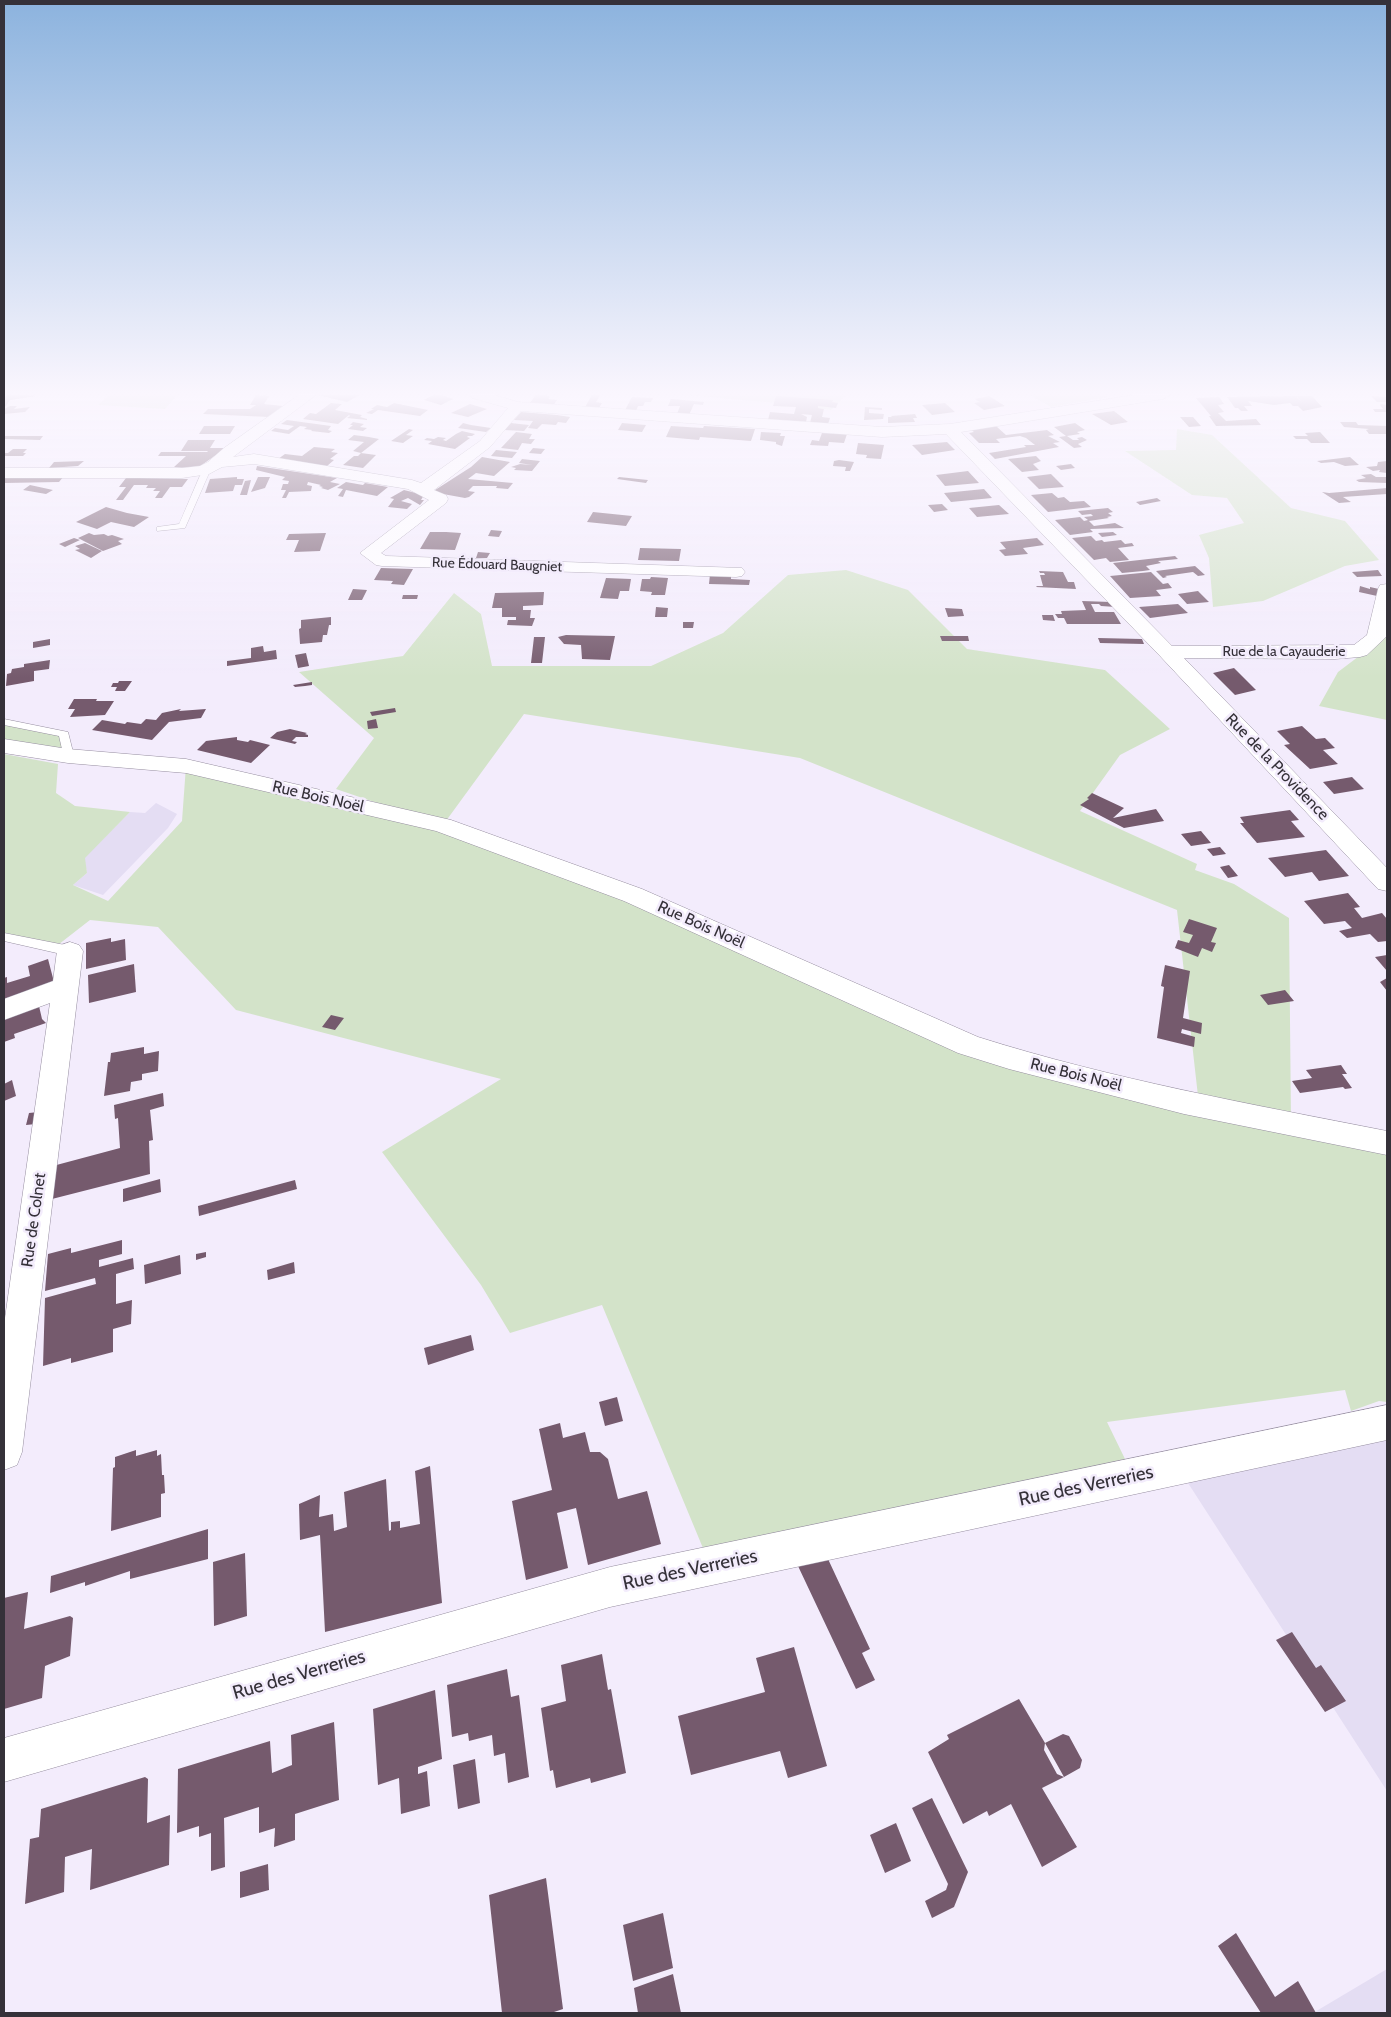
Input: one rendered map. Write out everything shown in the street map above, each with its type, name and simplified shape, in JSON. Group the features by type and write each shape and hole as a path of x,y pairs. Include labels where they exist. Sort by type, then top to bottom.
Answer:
{"street":[{"name":"Rue de la Providence","path":"1009,489 1387,883"},
{"name":"Rue Édouard Baugniet","path":"423,490 440,499 369,553 382,561 736,572"},
{"name":"Rue de la Cayauderie","path":"1167,652 1335,653 1360,651 1376,637 1387,589"},
{"name":"Rue Bois Noël","path":"4,746 68,756 186,766 442,825 633,895 968,1045 1009,1058 1184,1102 1387,1143"},
{"name":"Rue de Colnet","path":"4,1452 70,951"},
{"path":"4,1010 66,987"},
{"name":"Rue des Verreries","path":"4,1760 610,1586 1387,1422"}],"lane":[{"path":"160,529 182,526 196,489"},
{"path":"4,722 64,734 68,756"},
{"path":"4,937 70,951"}],"shaded area":[{"path":"156,803 177,814 168,828 103,895 73,885 87,873 84,858 130,812 145,813"},
{"path":"1387,1423 1387,1791 1177,1466"},
{"path":"1387,1969 1387,2013 1313,2013"}],"green space":[{"path":"1183,489 1271,489 1291,508 1345,521 1379,560 1345,566 1263,601 1213,607 1209,558 1199,535 1244,523 1227,498 1192,495"},
{"path":"846,570 908,590 967,649 1105,670 1170,729 1120,755 1080,811 1197,864 1195,870 1234,884 1289,918 1291,1123 1387,1144 1387,1402 1379,1401 1351,1411 1345,1390 1107,1422 1125,1459 710,1565 602,1305 510,1333 481,1285 382,1152 501,1079 236,1010 158,927 90,920 54,948 4,937 4,754 58,764 56,793 75,806 130,812 85,858 87,873 73,885 108,901 182,821 186,766 436,823 336,789 374,738 299,672 403,656 454,593 481,614 492,666 651,666 723,633 788,575","holes":["524,714 800,758 1177,910 1199,1105 968,1045 443,825"]},
{"path":"1387,635 1387,720 1319,706 1338,672"},
{"path":"4,722 64,734 68,756 4,744"}],"building":[{"path":"49,489 53,490 46,494 23,490"},
{"path":"124,489 131,489 123,500 116,500"},
{"path":"155,489 168,489 162,498 155,498 160,491 153,491"},
{"path":"206,489 234,489 233,491 205,493"},
{"path":"242,489 249,489 247,495 240,495"},
{"path":"311,489 311,491 289,492 286,498 282,498 286,490 281,490"},
{"path":"343,489 385,489 377,496 346,490 343,497 338,496"},
{"path":"436,489 470,489 468,491 475,492 465,498 432,492"},
{"path":"984,489 992,498 951,502 944,493"},
{"path":"1387,489 1387,494 1343,497 1351,502 1339,503 1322,492"},
{"path":"404,490 424,495 421,500 424,500 420,505 408,498 401,501 412,504 407,509 388,507 394,499 390,498"},
{"path":"1052,493 1058,498 1064,497 1070,502 1084,501 1091,507 1048,512 1031,495"},
{"path":"1157,498 1161,501 1140,505 1136,502"},
{"path":"942,504 948,510 934,512 928,505"},
{"path":"999,505 1009,514 977,517 969,508"},
{"path":"106,507 149,517 134,527 111,522 97,529 76,522"},
{"path":"1108,508 1113,512 1108,513 1112,516 1089,521 1094,526 1115,523 1124,528 1090,529 1093,532 1070,535 1055,520 1080,517 1084,521 1088,520 1084,517 1093,516 1091,514 1082,515 1078,511"},
{"path":"593,512 632,516 626,526 587,522"},
{"path":"491,530 502,531 499,537 488,536"},
{"path":"430,532 461,533 455,550 420,549"},
{"path":"1113,532 1117,535 1102,537 1098,533"},
{"path":"89,533 94,535 112,535 124,539 118,541 122,544 103,551 78,538"},
{"path":"326,533 320,551 294,552 299,540 286,540 289,534"},
{"path":"1091,536 1096,541 1121,540 1125,544 1132,543 1134,546 1118,548 1129,560 1110,562 1106,558 1094,560 1072,538"},
{"path":"74,538 80,540 65,547 59,544"},
{"path":"1037,538 1044,545 1023,548 1028,554 1005,556 999,550 1006,549 1000,542"},
{"path":"85,543 102,551 91,558 75,550 80,549 75,546"},
{"path":"640,548 681,549 679,561 638,560"},
{"path":"478,552 490,553 487,558 476,558"},
{"path":"1175,556 1178,559 1158,561 1161,563 1146,566 1150,570 1143,571 1122,573 1113,563"},
{"path":"1195,566 1205,575 1198,576 1193,572 1165,576 1167,577 1163,578 1156,571"},
{"path":"381,568 413,569 404,585 391,584 393,581 374,580"},
{"path":"1378,570 1382,576 1357,577 1352,572"},
{"path":"1039,571 1063,572 1068,582 1074,582 1076,589 1036,587 1043,586 1040,575 1045,575"},
{"path":"1151,572 1163,584 1168,583 1172,588 1156,590 1161,596 1130,598 1110,576"},
{"path":"710,574 731,574 731,579 750,580 749,585 709,584"},
{"path":"651,577 668,578 665,595 651,595 652,592 640,591 642,579 650,579"},
{"path":"606,578 631,579 629,591 620,591 618,599 600,598"},
{"path":"1360,586 1379,589 1377,596 1359,592"},
{"path":"353,589 367,590 362,600 348,600"},
{"path":"1198,591 1209,602 1187,604 1178,594"},
{"path":"544,592 543,605 523,606 523,610 531,610 530,618 535,618 532,626 507,625 508,620 516,620 516,617 502,617 502,608 492,608 495,593"},
{"path":"403,595 418,595 417,599 402,599"},
{"path":"1082,601 1111,602 1116,607 1091,604 1095,612 1114,612 1121,624 1067,624 1064,618 1058,618 1055,614 1062,614 1061,611 1086,610"},
{"path":"1178,604 1188,613 1150,618 1139,607"},
{"path":"656,607 668,608 667,617 655,617"},
{"path":"945,608 962,609 964,616 948,617"},
{"path":"1042,615 1053,615 1055,621 1043,620"},
{"path":"331,617 331,625 329,625 327,635 323,635 322,642 300,644 299,629 301,628 301,620"},
{"path":"683,622 694,622 693,628 683,628"},
{"path":"566,635 615,636 610,660 582,659 581,645 564,644 558,637"},
{"path":"940,636 968,636 969,641 942,641"},
{"path":"534,637 545,637 542,663 531,663"},
{"path":"1098,638 1142,639 1144,644 1100,643"},
{"path":"50,639 50,645 33,648 33,642"},
{"path":"263,646 264,652 276,650 277,659 227,666 227,661 251,658 251,648"},
{"path":"306,653 309,666 298,668 295,655"},
{"path":"50,660 49,669 34,671 34,681 6,686 7,674 11,673 12,669 24,667 24,664"},
{"path":"1234,668 1256,690 1235,695 1213,673"},
{"path":"119,681 132,681 125,691 115,691 117,687 111,687 113,683 118,683"},
{"path":"312,682 312,685 295,687 293,685"},
{"path":"74,699 114,701 105,715 70,717 75,709 68,709"},
{"path":"395,708 396,712 372,716 370,712"},
{"path":"181,709 179,711 206,709 201,718 169,722 152,740 92,730 102,720 125,724 127,722 141,724 146,719 156,720 162,713"},
{"path":"376,719 378,728 368,729 367,721"},
{"path":"1302,726 1316,739 1325,738 1335,748 1323,750 1338,764 1310,769 1284,745 1290,744 1277,731"},
{"path":"290,729 307,733 305,734 308,737 296,737 292,741 297,742 295,744 270,738 277,732"},
{"path":"237,737 237,740 248,742 250,740 270,745 251,763 197,750 206,741"},
{"path":"1352,777 1364,789 1334,794 1323,782"},
{"path":"1092,793 1124,808 1113,818 1156,809 1164,821 1124,828 1080,805 1089,799 1087,798"},
{"path":"1290,810 1299,820 1291,821 1305,837 1257,843 1240,823 1244,823 1240,817"},
{"path":"1201,831 1211,843 1191,846 1181,834"},
{"path":"1220,847 1226,854 1213,856 1207,849"},
{"path":"1326,850 1349,876 1319,881 1312,872 1285,877 1268,858"},
{"path":"1229,865 1238,876 1228,878 1220,867"},
{"path":"1348,893 1360,907 1354,908 1362,918 1382,913 1387,919 1387,941 1378,942 1370,934 1347,938 1339,931 1352,928 1345,921 1324,924 1304,901"},
{"path":"1189,919 1217,928 1211,942 1216,943 1212,952 1202,948 1198,957 1175,948 1178,940 1189,943 1193,935 1183,932"},
{"path":"111,938 111,942 125,939 126,960 86,969 86,943"},
{"path":"1387,955 1387,971 1375,957"},
{"path":"48,959 54,982 4,999 4,978 7,977 7,983 30,976 28,966"},
{"path":"134,964 136,992 89,1003 88,975"},
{"path":"1165,965 1190,971 1183,1018 1202,1023 1201,1034 1182,1029 1181,1033 1195,1037 1194,1047 1157,1038 1164,987 1161,986"},
{"path":"1387,978 1387,991 1380,982"},
{"path":"1285,990 1294,1001 1268,1005 1260,995"},
{"path":"39,1006 42,1019 46,1023 14,1034 15,1038 4,1042 4,1018"},
{"path":"331,1015 344,1018 335,1030 322,1027"},
{"path":"144,1047 144,1054 159,1051 158,1071 142,1074 142,1080 131,1082 130,1091 104,1096 108,1062 110,1062 111,1053"},
{"path":"1341,1065 1347,1074 1342,1074 1352,1088 1345,1089 1343,1087 1300,1093 1292,1081 1312,1078 1306,1070"},
{"path":"12,1080 16,1096 4,1101 4,1084"},
{"path":"163,1093 164,1106 150,1110 153,1140 149,1141 150,1174 48,1200 49,1167 120,1148 118,1118 115,1119 114,1105"},
{"path":"39,1112 36,1124 26,1125 29,1113"},
{"path":"160,1179 161,1192 123,1202 123,1189"},
{"path":"295,1180 297,1189 199,1216 198,1206"},
{"path":"122,1240 122,1254 99,1260 99,1267 133,1258 134,1269 116,1274 116,1304 132,1300 131,1324 113,1329 113,1352 71,1363 71,1358 43,1366 45,1298 96,1284 95,1278 45,1291 48,1254 71,1248 71,1253"},
{"path":"206,1252 206,1257 196,1260 196,1254"},
{"path":"180,1255 181,1274 145,1284 144,1265"},
{"path":"294,1262 295,1273 268,1280 267,1270"},
{"path":"471,1335 474,1350 428,1365 424,1348"},
{"path":"617,1397 623,1421 605,1426 599,1402"},
{"path":"560,1423 563,1438 585,1432 590,1452 600,1452 608,1459 618,1499 647,1491 661,1544 588,1565 576,1508 557,1513 568,1568 526,1580 512,1501 552,1490 539,1429"},
{"path":"136,1450 136,1456 157,1450 157,1456 161,1454 165,1493 161,1494 161,1517 111,1531 115,1457"},
{"path":"430,1466 442,1603 325,1632 320,1535 300,1540 299,1504 320,1495 319,1517 333,1514 334,1531 347,1527 344,1492 386,1479 389,1531 391,1530 391,1522 400,1521 400,1528 420,1524 415,1471"},
{"path":"208,1529 208,1559 130,1579 130,1571 85,1586 85,1582 50,1593 51,1576"},
{"path":"245,1553 247,1616 214,1626 213,1562"},
{"path":"828,1559 870,1649 862,1653 875,1680 856,1689 798,1566"},
{"path":"28,1592 24,1629 70,1616 73,1618 70,1656 45,1666 42,1698 4,1709 4,1598"},
{"path":"1292,1632 1316,1668 1321,1665 1346,1701 1325,1712 1276,1640"},
{"path":"794,1647 827,1766 788,1778 780,1751 691,1775 678,1716 765,1692 756,1658"},
{"path":"602,1654 608,1690 611,1689 626,1773 591,1783 590,1778 556,1788 553,1770 550,1771 541,1708 566,1701 561,1665"},
{"path":"507,1669 511,1697 519,1695 529,1777 508,1783 505,1753 494,1756 492,1735 469,1741 468,1733 452,1737 447,1685"},
{"path":"435,1690 442,1759 418,1767 418,1774 427,1771 430,1806 401,1814 399,1778 378,1785 373,1709"},
{"path":"1019,1699 1045,1743 1044,1750 1057,1774 1064,1777 1042,1788 1077,1847 1042,1867 1011,1804 989,1816 987,1811 963,1824 928,1752 949,1739 947,1735"},
{"path":"334,1722 339,1800 295,1814 295,1840 274,1847 275,1828 259,1833 259,1807 224,1818 225,1867 211,1871 211,1833 199,1837 199,1826 177,1833 178,1769 270,1741 272,1773 292,1765 291,1735"},
{"path":"1063,1734 1069,1736 1082,1760 1080,1768 1064,1777 1045,1743"},
{"path":"475,1759 480,1803 458,1809 453,1765"},
{"path":"145,1777 148,1779 147,1823 170,1815 169,1865 90,1890 92,1849 65,1857 64,1892 25,1904 30,1839 39,1837 41,1809"},
{"path":"932,1798 968,1872 954,1907 932,1918 925,1901 946,1890 948,1884 912,1808"},
{"path":"896,1823 911,1861 885,1873 870,1835"},
{"path":"268,1864 269,1890 240,1898 240,1872"},
{"path":"546,1878 563,2009 551,2013 502,2013 489,1895"},
{"path":"663,1913 673,1968 633,1981 623,1925"},
{"path":"1236,1933 1275,1997 1298,1981 1316,2013 1261,2013 1218,1946"},
{"path":"673,1974 681,2013 638,2013 634,1988"}]}
